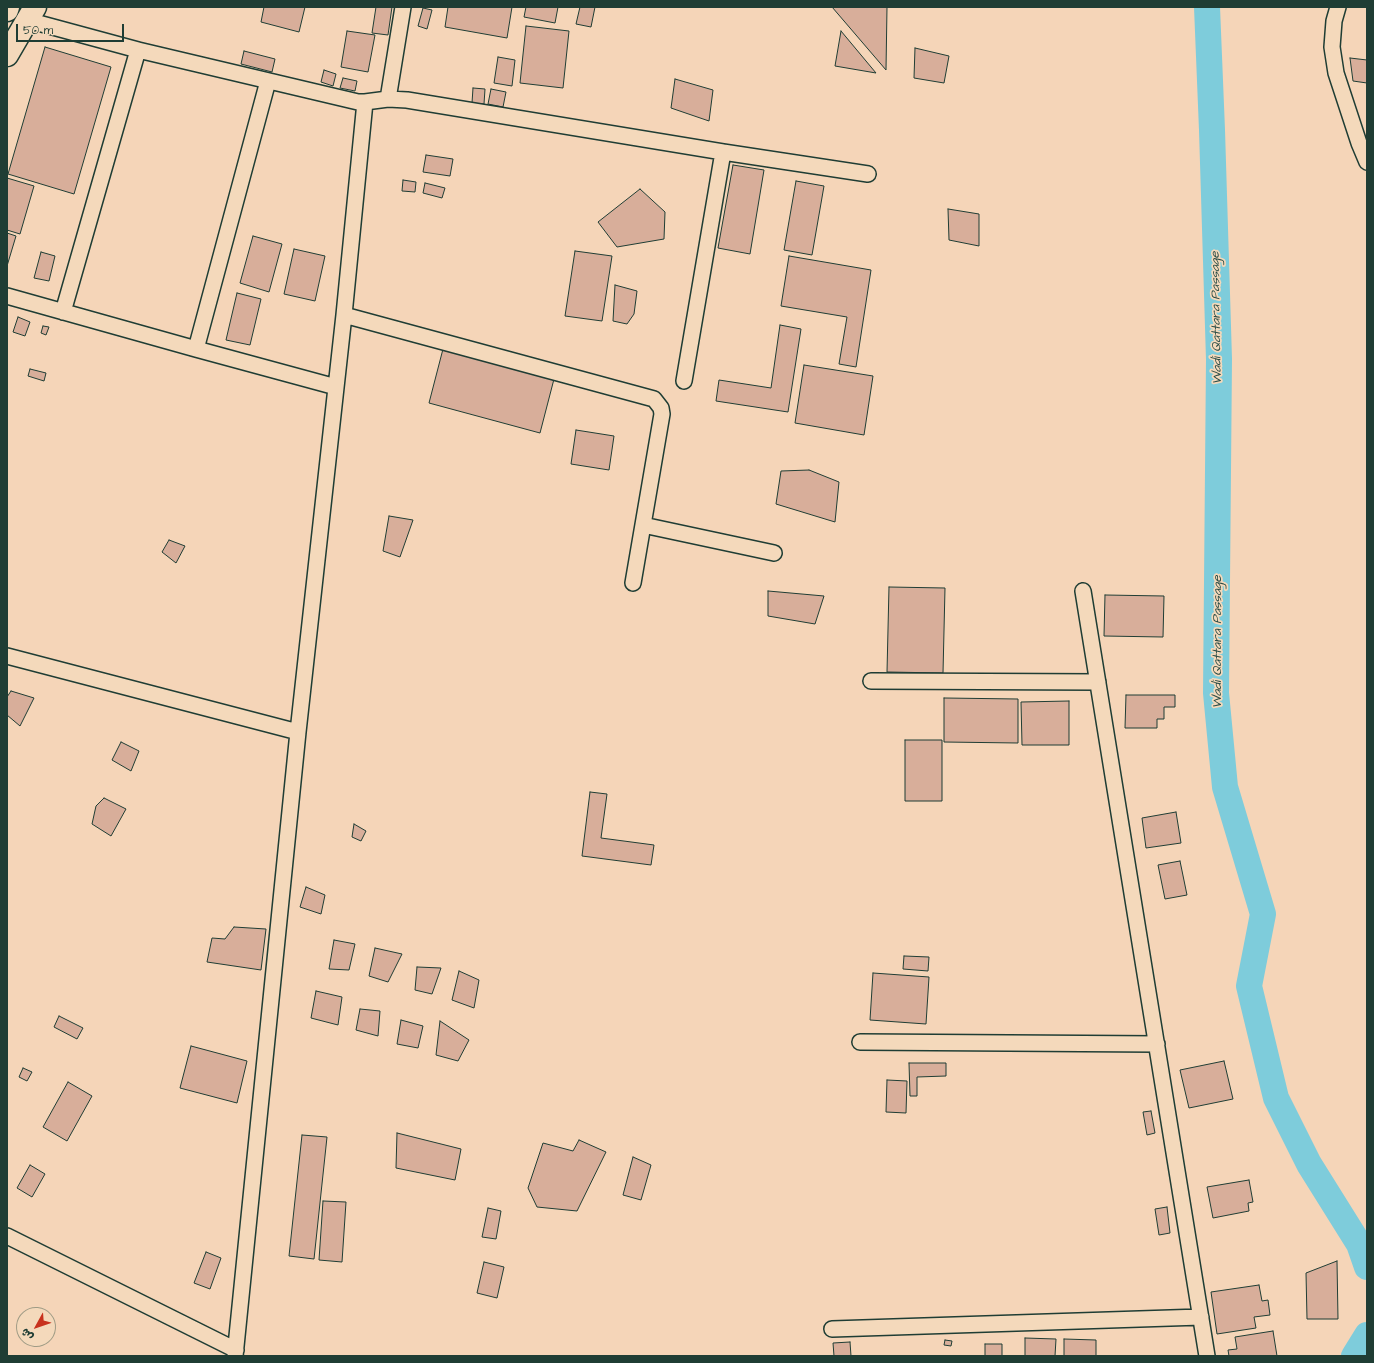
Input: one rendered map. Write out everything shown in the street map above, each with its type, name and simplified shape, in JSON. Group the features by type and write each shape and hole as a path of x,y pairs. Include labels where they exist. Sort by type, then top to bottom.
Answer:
{"highway":[{"path":"7,55 31,14"}],"street":[{"path":"388,99 403,7"},
{"path":"1338,7 1334,21 1332,47 1336,73 1363,143 1367,162"},
{"path":"31,14 138,50 350,101 365,102 388,99 407,100 723,152 868,174"},
{"path":"63,312 138,50"},
{"path":"196,349 268,81"},
{"path":"7,1236 236,1353 298,732 344,315 365,102"},
{"path":"684,381 723,152"},
{"path":"7,296 336,387"},
{"path":"344,315 654,399 661,408 662,414 634,583"},
{"path":"643,525 774,554"},
{"path":"1083,591 1207,1356"},
{"path":"7,656 298,732"},
{"path":"871,681 1098,682"},
{"path":"860,1042 1157,1044"},
{"path":"832,1329 1201,1317"}],"building":[{"path":"264,7 305,7 299,32 261,22"},
{"path":"376,7 392,7 388,35 372,33"},
{"path":"448,7 512,7 507,38 445,27"},
{"path":"526,7 558,7 555,23 524,17"},
{"path":"580,7 595,7 591,27 576,24"},
{"path":"832,7 887,7 886,70"},
{"path":"423,8 432,10 427,29 418,26"},
{"path":"526,26 569,31 563,88 520,83"},
{"path":"347,31 375,35 368,72 341,67"},
{"path":"841,31 876,73 835,66"},
{"path":"45,47 111,67 74,194 8,174"},
{"path":"915,48 949,56 944,83 914,78"},
{"path":"244,51 275,59 272,72 241,64"},
{"path":"498,57 515,60 512,86 494,83"},
{"path":"1350,58 1367,60 1367,83 1353,81"},
{"path":"324,70 336,74 333,86 321,82"},
{"path":"343,78 357,81 355,91 340,88"},
{"path":"675,79 713,90 709,121 671,108"},
{"path":"473,88 485,89 484,104 472,103"},
{"path":"491,89 506,92 503,107 488,104"},
{"path":"426,155 453,159 450,176 423,172"},
{"path":"733,165 764,170 750,254 718,248"},
{"path":"7,178 34,186 20,234 7,230"},
{"path":"403,180 416,182 415,192 402,191"},
{"path":"796,181 824,186 812,255 784,250"},
{"path":"425,183 445,188 442,198 423,193"},
{"path":"640,189 665,212 664,239 617,247 598,222"},
{"path":"948,209 979,214 979,246 949,240"},
{"path":"7,233 16,236 7,266"},
{"path":"253,236 282,244 269,292 240,283"},
{"path":"294,249 325,256 315,301 284,294"},
{"path":"575,251 612,256 602,321 565,316"},
{"path":"41,252 55,256 49,281 34,278"},
{"path":"789,256 871,270 856,367 839,364 847,317 781,306"},
{"path":"615,285 637,291 634,314 627,324 613,321"},
{"path":"237,293 261,299 250,345 226,340"},
{"path":"18,317 30,322 25,336 13,332"},
{"path":"780,325 801,329 788,412 716,401 719,380 771,388"},
{"path":"43,326 49,327 46,335 41,333"},
{"path":"443,349 554,379 540,433 429,403"},
{"path":"804,365 873,376 864,435 795,423"},
{"path":"30,369 46,373 44,381 28,376"},
{"path":"576,430 614,436 609,470 571,464"},
{"path":"809,470 839,482 835,522 776,504 781,471"},
{"path":"389,516 413,520 400,557 383,551"},
{"path":"169,540 185,546 176,563 162,552"},
{"path":"889,587 945,588 943,673 887,672"},
{"path":"768,591 824,596 815,624 768,616"},
{"path":"1105,595 1164,596 1163,637 1104,636"},
{"path":"11,691 34,698 20,726 7,715 7,697"},
{"path":"1126,695 1175,695 1175,707 1164,707 1164,719 1157,719 1157,728 1125,728"},
{"path":"944,698 1018,699 1018,743 944,742"},
{"path":"1069,701 1069,745 1022,745 1021,702"},
{"path":"905,740 942,740 942,801 905,801"},
{"path":"121,742 139,751 131,771 112,760"},
{"path":"590,792 607,794 601,838 654,845 651,865 582,856"},
{"path":"104,798 126,809 111,836 92,824 96,806"},
{"path":"1176,812 1181,843 1146,848 1142,818"},
{"path":"354,824 366,831 361,841 352,837"},
{"path":"1180,861 1187,895 1165,899 1158,865"},
{"path":"306,887 325,895 321,914 300,907"},
{"path":"234,927 266,929 261,970 207,962 212,938 225,939"},
{"path":"334,940 355,944 349,970 329,969"},
{"path":"375,948 402,954 388,982 369,976"},
{"path":"904,956 929,957 928,971 903,969"},
{"path":"417,967 441,968 432,994 415,990"},
{"path":"459,971 479,980 474,1008 452,1000"},
{"path":"873,973 929,977 926,1024 870,1020"},
{"path":"316,991 342,997 338,1025 311,1018"},
{"path":"360,1009 380,1011 378,1036 356,1030"},
{"path":"59,1016 83,1028 77,1039 54,1027"},
{"path":"401,1020 423,1026 418,1048 397,1044"},
{"path":"440,1021 469,1040 458,1061 436,1055"},
{"path":"191,1046 247,1061 237,1103 180,1088"},
{"path":"1224,1061 1233,1099 1189,1108 1180,1070"},
{"path":"909,1063 946,1063 946,1076 917,1077 917,1096 910,1096"},
{"path":"23,1068 32,1072 27,1081 19,1077"},
{"path":"887,1080 907,1081 906,1113 886,1112"},
{"path":"68,1082 92,1096 67,1141 43,1127"},
{"path":"1151,1111 1155,1133 1147,1135 1143,1112"},
{"path":"397,1133 461,1149 455,1180 396,1168"},
{"path":"302,1135 327,1137 314,1259 289,1256"},
{"path":"579,1140 606,1152 577,1211 537,1207 528,1188 543,1143 573,1151"},
{"path":"633,1157 651,1165 641,1200 623,1195"},
{"path":"30,1165 45,1174 32,1197 17,1188"},
{"path":"1249,1180 1253,1202 1248,1203 1249,1211 1213,1218 1207,1187"},
{"path":"323,1201 346,1202 342,1262 319,1260"},
{"path":"1167,1207 1170,1233 1159,1235 1155,1209"},
{"path":"488,1208 501,1211 496,1239 482,1237"},
{"path":"206,1252 221,1258 210,1289 194,1283"},
{"path":"1337,1261 1338,1319 1307,1319 1306,1273"},
{"path":"484,1262 504,1267 497,1298 477,1293"},
{"path":"1259,1285 1262,1301 1268,1300 1270,1315 1254,1317 1256,1328 1217,1334 1211,1292"},
{"path":"1273,1331 1277,1356 1229,1356 1228,1350 1237,1349 1235,1337"},
{"path":"1025,1338 1056,1339 1055,1356 1025,1356"},
{"path":"1064,1339 1096,1340 1096,1356 1064,1356"},
{"path":"945,1340 952,1341 951,1346 944,1345"},
{"path":"850,1342 851,1356 834,1356 833,1343"},
{"path":"985,1344 1002,1344 1002,1356 985,1356"}],"waterway":[{"name":"Wadi Qattara Passage","path":"1207,7 1219,359 1216,693 1225,787 1263,914 1249,986 1276,1098 1309,1164 1359,1244 1367,1267"},
{"name":"Wadi Qattara Passage","path":"1354,1356 1367,1335"}]}
